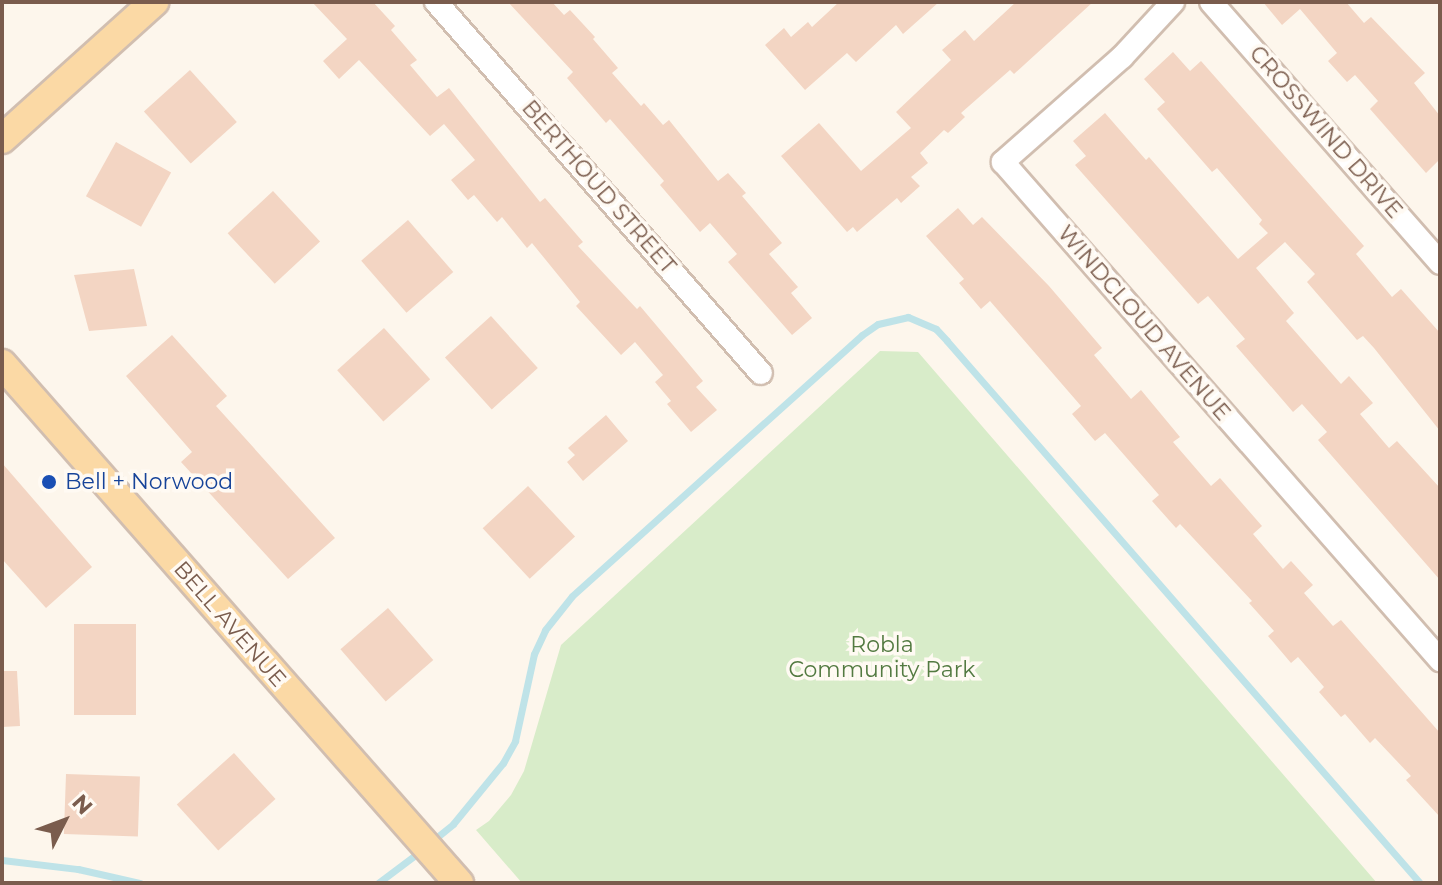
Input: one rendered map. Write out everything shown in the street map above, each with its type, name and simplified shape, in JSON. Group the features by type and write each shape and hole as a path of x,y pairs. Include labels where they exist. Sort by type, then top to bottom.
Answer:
{"main road":[{"path":"2,139 154,2"},
{"name":"BELL AVENUE","path":"2,364 459,883"}],"street":[{"name":"BERTHOUD STREET","path":"436,2 761,373"},
{"name":"WINDCLOUD AVENUE","path":"1173,2 1122,57 1003,162 1440,660"},
{"name":"CROSSWIND DRIVE","path":"1211,2 1440,263"}],"green space":[{"name":"Robla Community Park","path":"880,351 918,352 1377,883 522,883 476,830 489,821 511,795 524,771 561,645"}],"building":[{"path":"312,2 373,2 395,26 391,30 417,60 410,65 437,97 449,88 540,202 545,198 583,242 578,246 637,309 640,306 703,381 696,387 717,410 691,432 667,404 671,401 655,382 663,375 635,342 621,355 576,306 580,302 532,243 527,248 502,217 497,222 474,195 468,200 451,180 475,160 444,124 430,136 359,60 339,79 323,61 347,39"},
{"path":"508,2 552,2 564,15 570,10 618,68 612,73 641,106 644,103 663,125 669,120 718,181 728,173 746,193 742,196 782,243 769,254 798,287 791,293 812,318 792,335 728,262 737,254 710,223 700,232 660,185 664,181 610,119 606,123 567,78 573,72"},
{"path":"839,2 939,2 903,34 896,25 856,62 847,53 805,90 765,45 784,28 791,37 808,22 812,27"},
{"path":"1016,2 1093,2 1014,74 1010,70 961,113 965,117 948,133 944,130 920,153 928,163 911,177 920,186 901,203 897,198 857,232 853,227 847,232 781,156 819,123 861,171 911,128 896,112 951,60 942,50 965,30 974,41"},
{"path":"1263,2 1346,2 1364,23 1371,17 1425,73 1414,83 1440,116 1440,159 1426,173 1370,109 1378,101 1355,75 1347,82 1328,61 1337,53 1300,9 1282,25"},
{"path":"1173,52 1190,71 1201,61 1364,246 1356,254 1392,297 1401,289 1440,333 1440,431 1374,348 1363,336 1357,340 1307,282 1315,274 1285,242 1256,268 1294,313 1286,321 1341,384 1349,376 1373,403 1360,414 1389,448 1397,441 1440,488 1440,580 1318,440 1327,432 1302,404 1293,412 1236,346 1245,339 1208,296 1198,304 1075,165 1086,156 1073,141 1105,113 1146,160 1149,157 1238,259 1268,233 1259,224 1262,220 1217,168 1212,172 1157,109 1165,102 1144,79"},
{"path":"190,70 237,122 191,164 144,111"},
{"path":"116,142 171,173 141,227 86,196"},
{"path":"273,191 320,241 275,284 228,233"},
{"path":"958,208 973,225 982,217 1049,286 1102,348 1094,355 1131,399 1141,390 1180,437 1173,442 1211,486 1220,478 1262,526 1253,534 1283,569 1291,561 1313,585 1304,593 1333,626 1341,620 1440,733 1440,817 1406,780 1411,776 1375,738 1370,743 1345,714 1341,717 1319,692 1324,687 1298,657 1291,663 1268,636 1274,631 1249,603 1252,601 1180,524 1176,528 1152,501 1159,495 1105,433 1095,441 1072,414 1081,406 990,301 981,309 959,283 964,279 926,236"},
{"path":"408,220 453,272 406,313 361,261"},
{"path":"134,269 147,326 89,331 74,275"},
{"path":"491,316 538,368 492,410 445,357"},
{"path":"384,328 430,379 383,421 337,370"},
{"path":"172,335 227,396 216,406 335,538 288,579 181,462 192,452 126,376"},
{"path":"606,415 628,441 583,481 567,462 575,455 568,448"},
{"path":"2,463 92,567 46,608 2,559"},
{"path":"528,486 575,536 530,579 483,528"},
{"path":"388,608 433,660 386,701 340,649"},
{"path":"74,624 136,624 136,715 74,715"},
{"path":"2,671 17,671 20,726 2,727"},
{"path":"234,753 275,799 218,851 177,805"},
{"path":"66,774 140,777 138,837 64,834"}],"waterway":[{"path":"431,842 453,824 503,763 515,741 534,654 545,630 572,596 862,335 878,324 908,317 936,329 947,341 1420,883"},
{"path":"378,883 422,850"},
{"path":"2,860 78,869 140,883"}],"place":[{"name":"Bell + Norwood","path":"49,482"}]}
